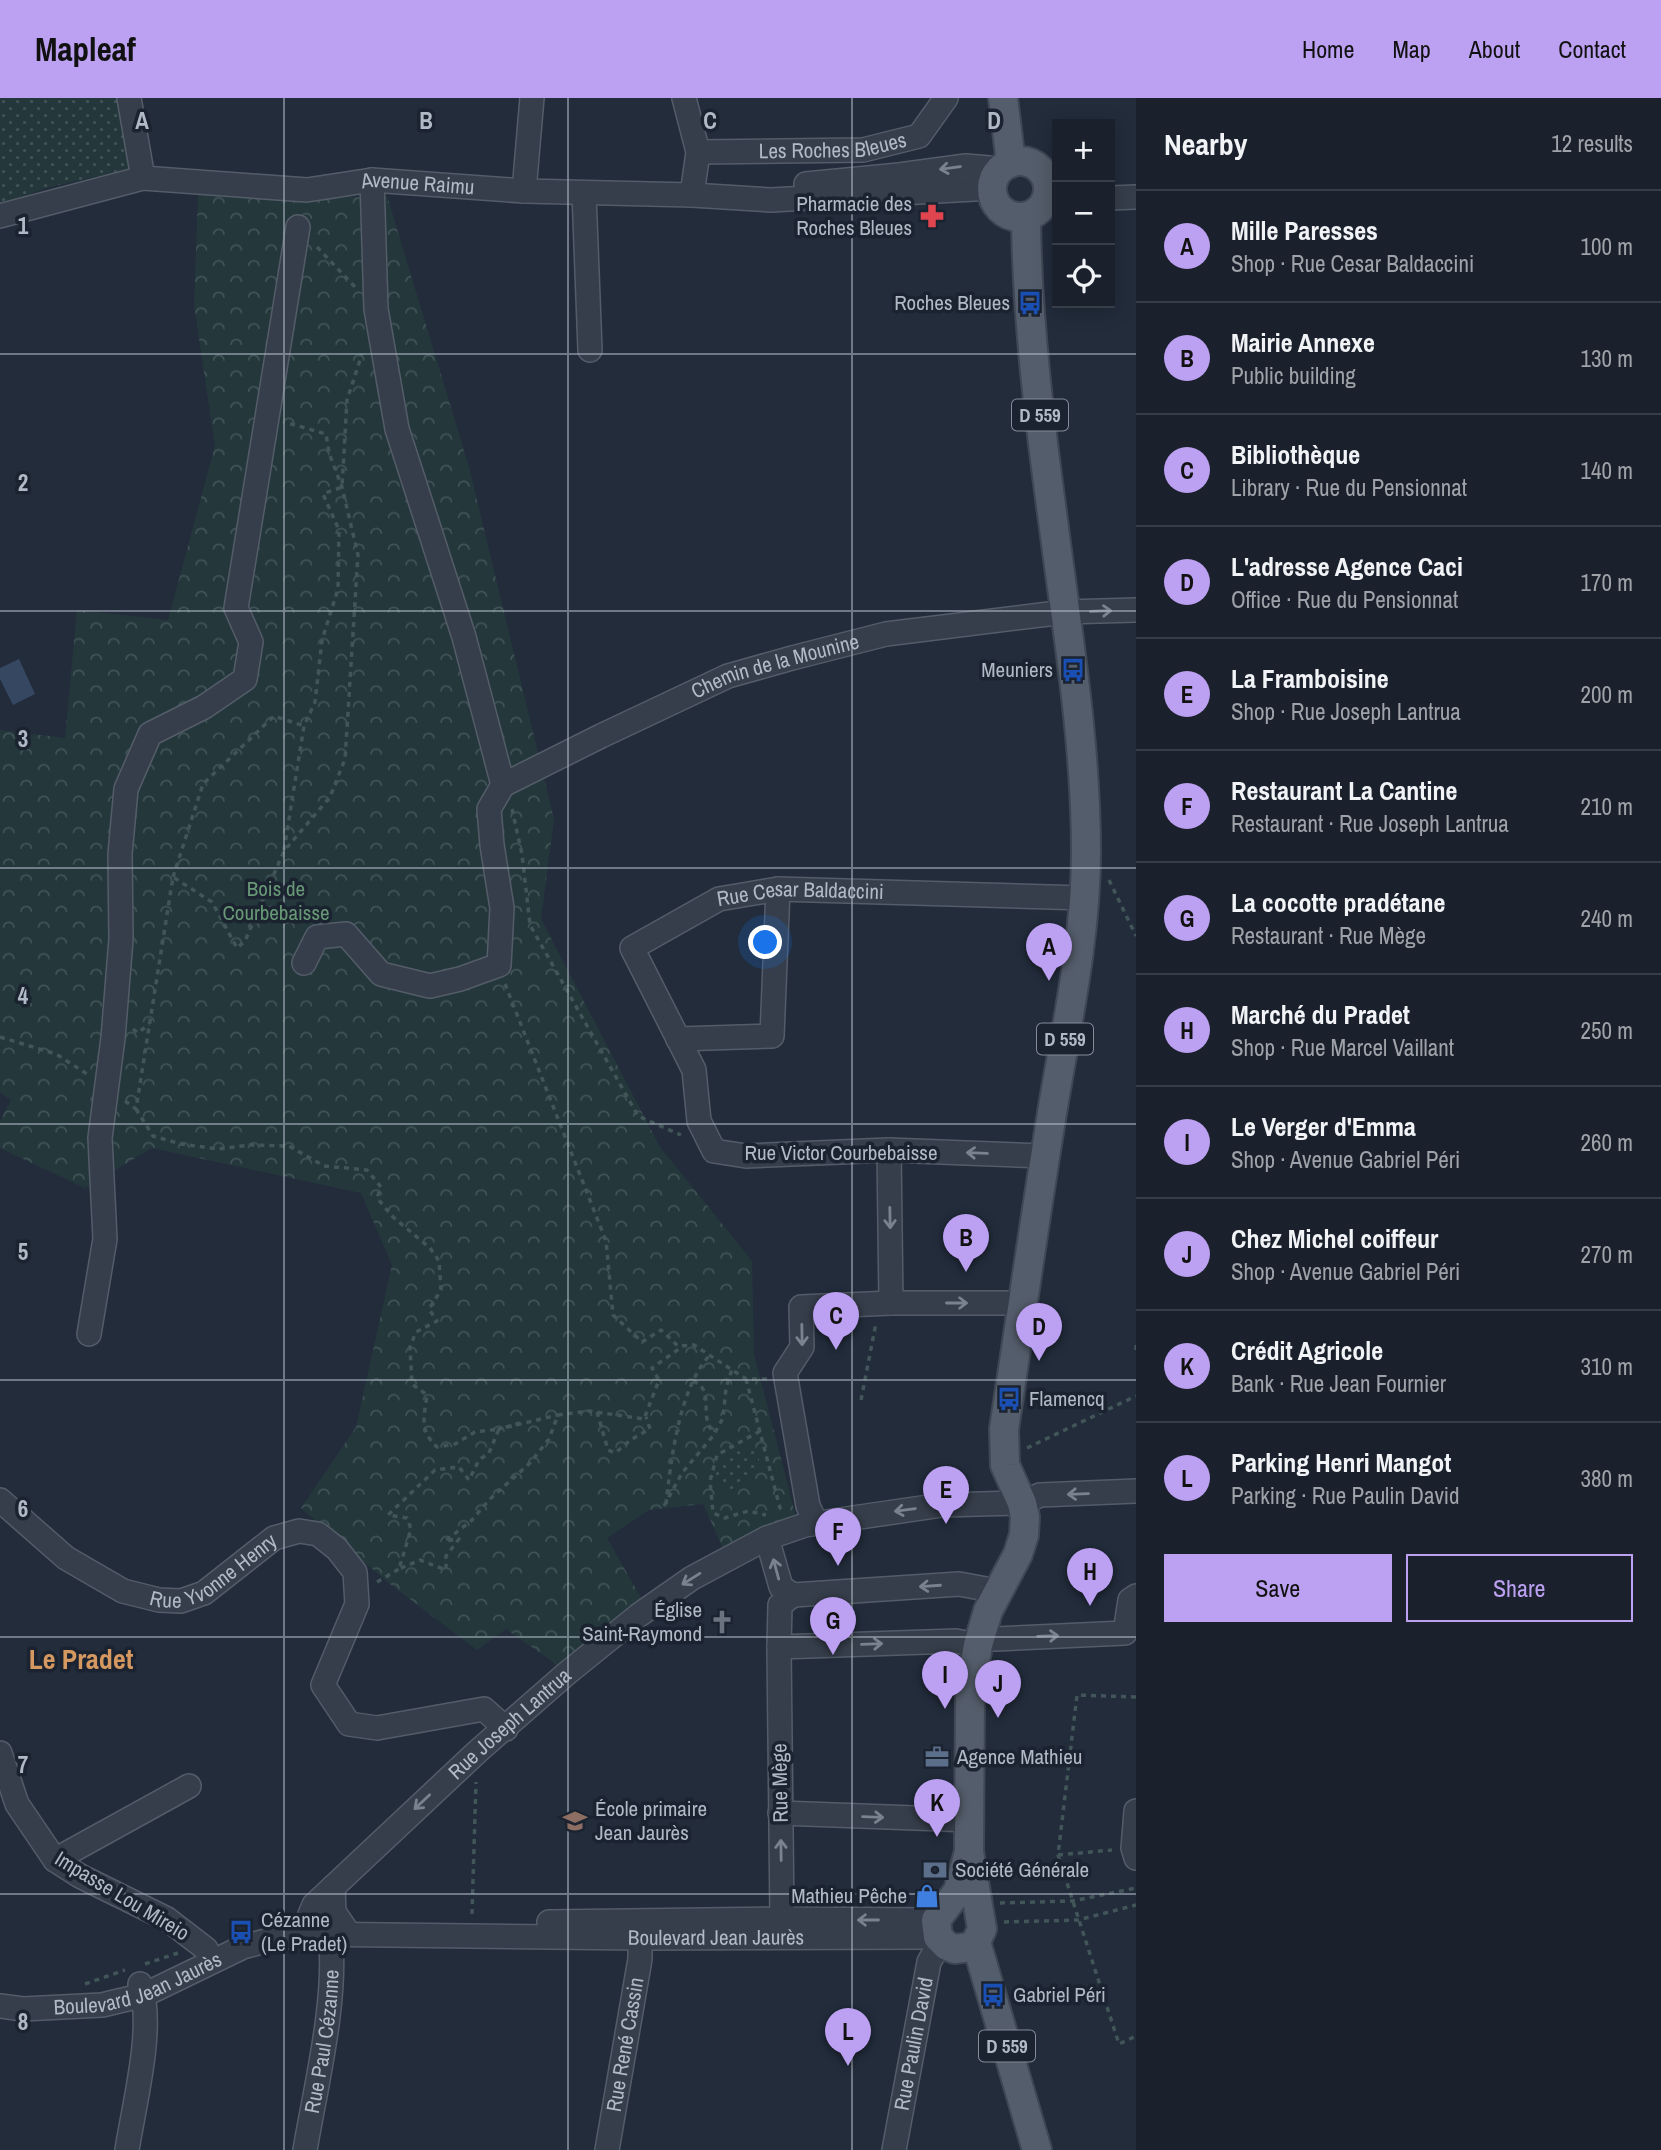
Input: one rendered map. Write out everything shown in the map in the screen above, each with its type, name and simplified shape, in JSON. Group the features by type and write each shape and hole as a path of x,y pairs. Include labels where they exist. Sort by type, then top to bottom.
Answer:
{"main road":[{"path":"1001,173 1030,163 1044,175 1052,194 1041,208 1026,217 1017,217 1002,211 997,204 1001,173 1003,98"},
{"name":"D 559","path":"990,1913 969,1852 970,1691 986,1620 1018,1554 1024,1535 1025,1517 1022,1503 1005,1465 1004,1429 1078,957 1084,898 1084,787 1077,704 1042,438 1030,303 1026,217"},
{"path":"940,1926 958,1891 969,1852"},
{"path":"953,1903 968,1904 990,1913 976,1942 970,1947 954,1949 940,1926 953,1903"},
{"name":"D 559","path":"976,1942 1037,2150"}],"street":[{"path":"129,98 143,178"},
{"path":"524,191 532,98"},
{"path":"684,98 698,152 692,195"},
{"name":"Les Roches Bleues","path":"698,152 863,150 919,136 946,98"},
{"name":"Avenue Raimu","path":"0,216 143,178 307,190 372,180 524,191 692,195 900,184 966,166 1001,173"},
{"path":"304,962 317,937 346,934 381,974 430,986 499,965 502,908 489,809 503,785 464,637 397,429 378,319 372,180"},
{"path":"584,193 590,350"},
{"path":"1115,198 1136,197"},
{"path":"89,1334 105,1238 100,1138 121,939 120,854 126,789 150,734 204,707 245,678 251,642 236,608 298,227"},
{"name":"Chemin de la Mounine","path":"503,785 729,676 886,634 1065,612 1136,610"},
{"path":"678,1039 772,1036 778,890"},
{"name":"Rue Cesar Baldaccini","path":"678,1039 632,948 719,899 778,890 1084,898"},
{"name":"Rue Victor Courbebaisse","path":"678,1039 694,1070 699,1121 714,1151 746,1156 889,1150 1045,1156"},
{"path":"885,1304 889,1150"},
{"path":"809,1518 785,1373 802,1347 801,1307 1023,1303"},
{"name":"Rue Joseph Lantrua","path":"308,1919 314,1905 477,1752 566,1674 639,1615 692,1578 767,1538 809,1518 942,1505 1022,1503 1040,1495 1136,1491"},
{"name":"Rue Yvonne Henry","path":"0,1500 66,1558 123,1591 159,1600 181,1601 204,1593 274,1538 299,1531 318,1534 337,1549 355,1572 356,1604 323,1685 349,1724 377,1728 484,1709 506,1728"},
{"path":"767,1538 781,1587 793,1595 959,1584 986,1620 995,1639 1130,1637 1130,1600 1136,1596"},
{"name":"Rue Mège","path":"782,1919 780,1605 793,1595"},
{"path":"779,1647 956,1641 986,1620"},
{"name":"Impasse Lou Mireio","path":"0,1753 17,1804 55,1860 80,1876 167,1919 208,1955"},
{"path":"55,1860 188,1786"},
{"path":"1134,1853 1136,1811"},
{"path":"780,1814 969,1820"},
{"path":"333,1887 334,1912 339,1929"},
{"name":"Boulevard Jean Jaurès","path":"0,2006 23,2009 59,2006 142,1988 208,1955 241,1932 271,1924 308,1919 339,1929 639,1938 940,1926"},
{"name":"Boulevard Jean Jaurès","path":"208,1955 273,1939 339,1929 472,1923 782,1919 940,1926"},
{"name":"Rue Paulin David","path":"894,2150 929,1962 940,1926"},
{"name":"Rue Paul Cézanne","path":"305,2150 339,1929"},
{"name":"Rue René Cassin","path":"607,2150 640,1959 639,1938"},
{"path":"127,2150 146,2029 142,1988"}],"path":[{"path":"298,227 378,319 369,333 347,400 342,486"},
{"path":"266,417 326,434 329,453 342,486 358,555 345,759 330,797 284,851"},
{"path":"173,877 212,901 237,948 245,941 284,851 304,726 315,702 322,640 338,589 339,530 323,495 342,486"},
{"path":"136,1109 173,877 203,785 274,716 304,726"},
{"path":"503,785 511,801 522,854 530,925 638,1116 682,1136 687,1144"},
{"path":"1107,875 1136,936"},
{"path":"499,965 606,1241 614,1315 642,1342 661,1330 678,1346 694,1345 746,1379 766,1380 785,1373"},
{"path":"0,1037 56,1054 136,1109 153,1136 181,1144 218,1149 250,1145 289,1146 324,1166 367,1170 381,1187 377,1198 393,1217 430,1248 439,1261 440,1290 429,1309 437,1321 416,1332 410,1347 412,1384 427,1395 423,1422 426,1437 437,1447 454,1444 475,1432 558,1415 597,1412 644,1419 659,1380 652,1368 683,1346"},
{"path":"861,1400 885,1304"},
{"path":"710,1355 702,1363 693,1381 683,1410 665,1505 682,1473 714,1434 723,1418 726,1388 732,1369"},
{"path":"746,1379 780,1508"},
{"path":"693,1381 699,1383 706,1395 707,1422 714,1434"},
{"path":"1005,1451 1026,1449 1136,1396"},
{"path":"597,1412 608,1450 615,1454 632,1439 650,1429 645,1415"},
{"path":"499,1429 489,1453 479,1460 469,1480 459,1467 435,1470 388,1515 407,1518 411,1530 399,1569 419,1560 446,1570 446,1556 458,1539 445,1541 471,1521 489,1499 530,1463 549,1439 558,1415"},
{"path":"760,1431 717,1455 710,1481 713,1513 725,1518 748,1511 767,1516 780,1508"},
{"path":"780,1508 809,1518"},
{"path":"1136,1697 1077,1695 1058,1855 1119,2044 1136,2036"},
{"path":"472,1923 477,1752"},
{"path":"1058,1855 1134,1853"},
{"path":"990,1913 1136,1888"},
{"path":"990,1913 1078,1920 1136,1905"}],"green space":[{"path":"0,98 121,98 132,168 46,188 0,205"},
{"name":"Bois de Courbebaisse","path":"198,195 387,196 469,467 554,819 541,919 660,1147 752,1261 754,1354 797,1521 725,1553 703,1504 649,1510 607,1538 644,1603 559,1666 506,1629 477,1650 390,1584 301,1508 356,1427 392,1265 361,1193 152,1148 85,1188 0,1148 0,1121 11,1100 0,1093 0,730 65,738 77,610 168,620 215,446 194,305"},
{"path":"749,1447 759,1451 759,1465 735,1495 721,1487 715,1472 724,1457"}],"water":[{"path":"19,659 35,694 13,705 0,679 0,668"}],"place":[{"name":"Pharmacie des Roches Bleues","path":"932,216"},
{"name":"Roches Bleues","path":"1030,303"},
{"name":"Meuniers","path":"1073,670"},
{"name":"Mille Paresses","path":"1049,981"},
{"name":"Mairie Annexe","path":"966,1272"},
{"name":"Bibliothèque","path":"836,1350"},
{"name":"L'adresse Agence Caci","path":"1039,1361"},
{"name":"Flamencq","path":"1009,1399"},
{"name":"La Framboisine","path":"946,1524"},
{"name":"Restaurant La Cantine","path":"838,1566"},
{"name":"Marché du Pradet","path":"1090,1606"},
{"name":"Église Saint-Raymond","path":"722,1622"},
{"name":"La cocotte pradétane","path":"833,1655"},
{"name":"Le Verger d'Emma","path":"945,1709"},
{"name":"Chez Michel coiffeur","path":"998,1718"},
{"name":"Agence Mathieu","path":"937,1757"},
{"name":"École primaire Jean Jaurès","path":"575,1821"},
{"name":"Crédit Agricole","path":"937,1837"},
{"name":"Société Générale","path":"935,1870"},
{"name":"Mathieu Pêche","path":"927,1896"},
{"name":"Cézanne (Le Pradet)","path":"241,1932"},
{"name":"Gabriel Péri","path":"993,1995"},
{"name":"Parking Henri Mangot","path":"848,2066"}],"district":[{"name":"Le Pradet","path":"81,1659"}]}
